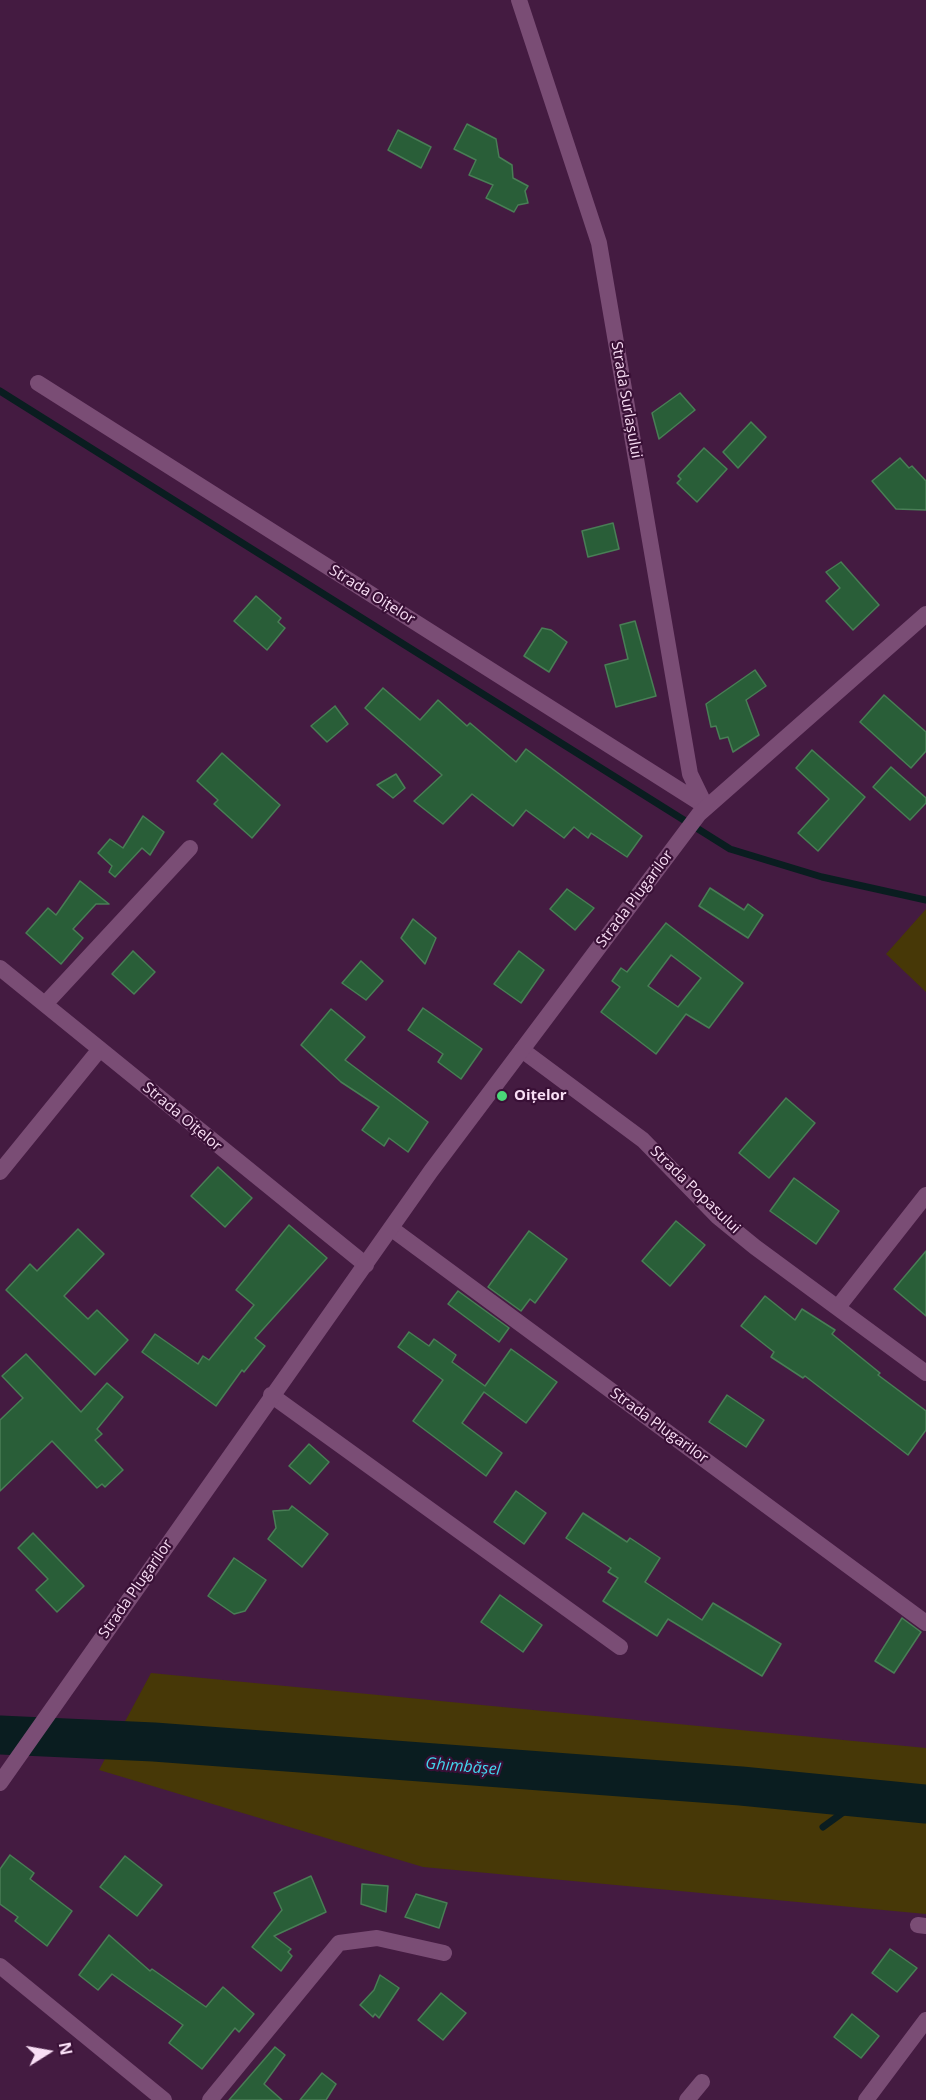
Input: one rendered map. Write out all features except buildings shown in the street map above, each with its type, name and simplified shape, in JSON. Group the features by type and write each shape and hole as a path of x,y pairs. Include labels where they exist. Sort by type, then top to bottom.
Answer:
{"street":[{"name":"Strada Surlașului","path":"519,0 598,243 690,774 703,810"},
{"name":"Strada Oițelor","path":"38,383 703,810"},
{"name":"Strada Plugarilor","path":"0,1783 271,1395 431,1171 676,843 703,810 926,614"},
{"path":"46,1004 190,848"},
{"name":"Strada Oițelor","path":"0,968 366,1265"},
{"path":"0,1172 100,1049"},
{"name":"Strada Popasului","path":"522,1050 643,1140 717,1216 926,1373"},
{"path":"837,1307 926,1196"},
{"name":"Strada Plugarilor","path":"392,1228 926,1623"},
{"path":"271,1395 620,1647"},
{"path":"210,2100 339,1943 377,1938 444,1953"},
{"path":"0,1966 164,2100"},
{"path":"870,2099 926,2020"},
{"path":"687,2100 702,2082"}],"shaded area":[{"path":"926,909 926,992 886,954"},
{"path":"151,1673 926,1748 926,1914 423,1867 99,1770"}],"waterway":[{"path":"0,391 730,849 822,877 926,900"},
{"name":"Ghimbășel","path":"0,1735 154,1742 741,1786 926,1804"},
{"path":"823,1827 863,1798"}],"place":[{"name":"Oițelor","path":"502,1096"}]}
